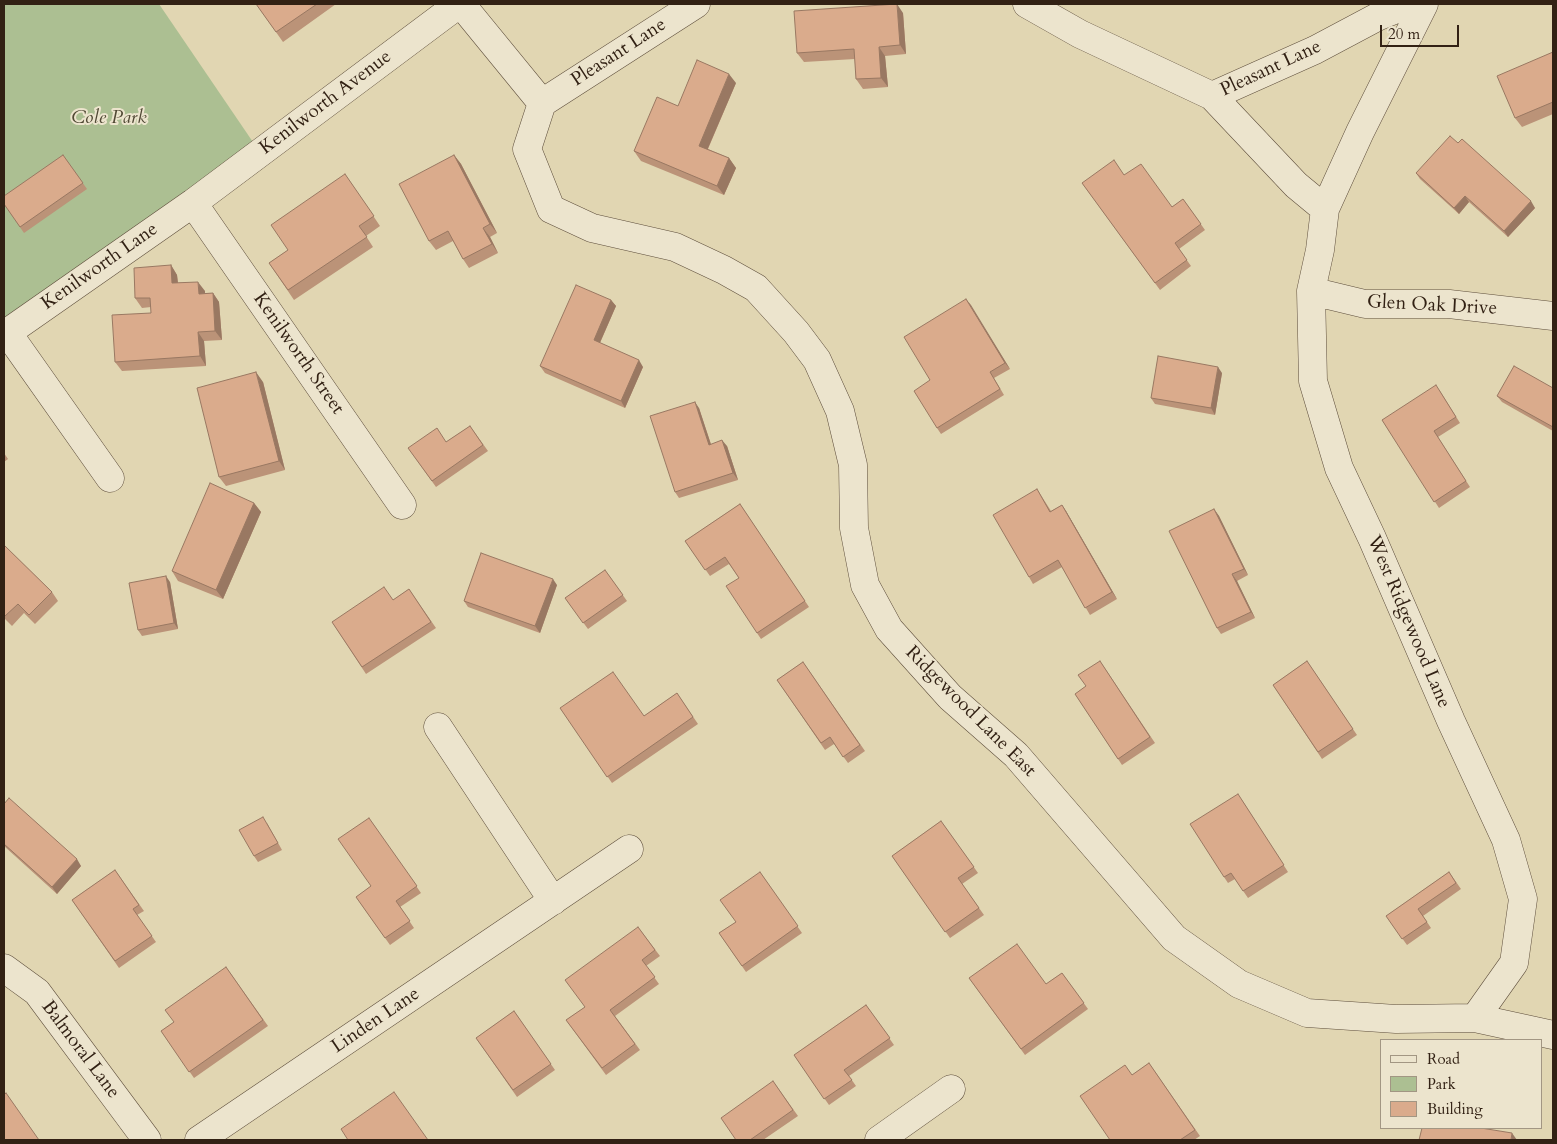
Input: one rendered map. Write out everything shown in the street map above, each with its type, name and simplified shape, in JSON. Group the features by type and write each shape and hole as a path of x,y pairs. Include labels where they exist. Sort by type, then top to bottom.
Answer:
{"street":[{"path":"460,4 542,102"},
{"name":"Kenilworth Avenue","path":"193,203 460,4"},
{"name":"Pleasant Lane","path":"542,102 696,4"},
{"name":"Pleasant Lane","path":"1027,4 1080,34 1212,96 1315,50 1379,16 1409,4"},
{"name":"West Ridgewood Lane","path":"1424,4 1364,124 1325,209 1320,250 1311,291 1313,381 1339,468 1506,840 1523,899 1514,963 1475,1018"},
{"path":"1212,96 1296,185 1325,209"},
{"name":"Ridgewood Lane East","path":"542,102 527,149 550,209 592,228 676,247 724,270 756,288 796,332 817,360 840,410 853,465 854,528 865,585 889,629 950,696 1016,755 1174,938 1239,984 1307,1013 1396,1020 1475,1018 1553,1035"},
{"name":"Kenilworth Lane","path":"110,478 5,333 193,203"},
{"name":"Kenilworth Street","path":"193,203 402,505"},
{"name":"Glen Oak Drive","path":"1311,291 1365,304 1449,304 1553,316"},
{"path":"438,727 553,901"},
{"name":"Linden Lane","path":"199,1140 629,849"},
{"name":"Balmoral Lane","path":"4,968 37,992 147,1140"},
{"path":"879,1140 951,1089"}],"green space":[{"name":"Cole Park","path":"4,4 159,4 257,148 4,320"}],"building":[{"path":"256,4 317,4 276,32"},
{"path":"897,4 900,45 879,47 881,78 856,79 854,49 797,53 794,11"},
{"path":"1553,52 1553,102 1515,118 1497,76"},
{"path":"697,60 729,74 699,146 729,158 717,186 634,151 657,97 678,106"},
{"path":"1450,136 1458,143 1462,139 1531,201 1504,231 1465,196 1454,208 1416,173"},
{"path":"63,155 83,183 20,227 4,204 4,196"},
{"path":"454,155 490,224 483,228 492,244 463,259 448,231 429,241 399,184"},
{"path":"1114,160 1124,175 1141,164 1172,207 1183,199 1201,224 1175,243 1187,260 1155,283 1082,183"},
{"path":"345,174 374,216 359,226 367,237 288,290 269,263 288,250 271,225"},
{"path":"171,265 172,283 198,282 199,294 213,293 215,331 198,332 200,356 115,362 112,315 151,313 150,298 135,298 134,268"},
{"path":"576,285 611,300 594,340 639,360 621,401 540,366"},
{"path":"966,299 1005,363 990,372 1000,389 937,428 914,391 930,380 904,337"},
{"path":"1158,356 1218,367 1211,408 1151,398"},
{"path":"1514,366 1553,388 1553,427 1497,396"},
{"path":"256,372 279,461 219,477 197,388"},
{"path":"1436,385 1456,417 1434,431 1466,481 1434,502 1382,420"},
{"path":"695,402 709,445 722,440 733,473 675,492 650,416"},
{"path":"470,426 483,445 432,481 408,448 437,428 446,442"},
{"path":"210,483 254,503 216,590 172,571"},
{"path":"1037,489 1050,512 1062,505 1112,592 1085,608 1058,560 1029,577 993,515"},
{"path":"740,504 805,601 757,633 726,586 739,578 725,557 705,570 685,541"},
{"path":"1214,509 1244,569 1232,574 1251,612 1217,628 1169,531"},
{"path":"4,545 52,592 29,615 18,604 4,615"},
{"path":"481,553 553,579 535,626 464,601"},
{"path":"605,570 623,595 583,623 565,598"},
{"path":"166,576 174,623 138,630 129,583"},
{"path":"384,587 393,600 409,589 431,622 362,667 332,622"},
{"path":"1100,661 1150,737 1118,759 1075,694 1086,686 1078,675"},
{"path":"1307,661 1353,729 1318,752 1273,685"},
{"path":"803,662 860,745 843,757 830,737 821,743 777,680"},
{"path":"613,672 644,716 677,693 693,717 607,777 560,708"},
{"path":"1238,794 1284,865 1243,891 1231,873 1224,877 1190,824"},
{"path":"9,798 77,859 52,887 4,844 4,804"},
{"path":"263,817 278,843 254,856 239,830"},
{"path":"369,818 417,886 396,901 410,921 385,938 356,897 371,886 338,839"},
{"path":"941,821 974,867 958,878 979,908 945,932 892,856"},
{"path":"115,870 139,905 133,909 152,936 115,961 72,900"},
{"path":"760,872 798,926 742,966 719,933 736,922 720,900"},
{"path":"1449,872 1456,883 1418,909 1427,922 1402,939 1386,916"},
{"path":"638,927 655,950 642,960 655,977 610,1010 635,1044 602,1068 566,1020 585,1007 565,980"},
{"path":"1017,944 1046,984 1062,973 1084,1003 1021,1049 969,978"},
{"path":"226,967 263,1020 189,1072 161,1031 174,1022 165,1010"},
{"path":"866,1005 890,1038 844,1070 852,1080 824,1099 794,1055"},
{"path":"514,1011 551,1064 513,1090 476,1038"},
{"path":"1149,1063 1195,1130 1180,1140 1110,1140 1080,1096 1125,1065 1132,1075"},
{"path":"773,1081 793,1110 750,1140 736,1140 721,1118"},
{"path":"394,1092 428,1140 348,1140 341,1129"},
{"path":"6,1093 39,1140 4,1140 4,1095"},
{"path":"1422,1129 1487,1129 1512,1133 1511,1140 1419,1140"}]}
